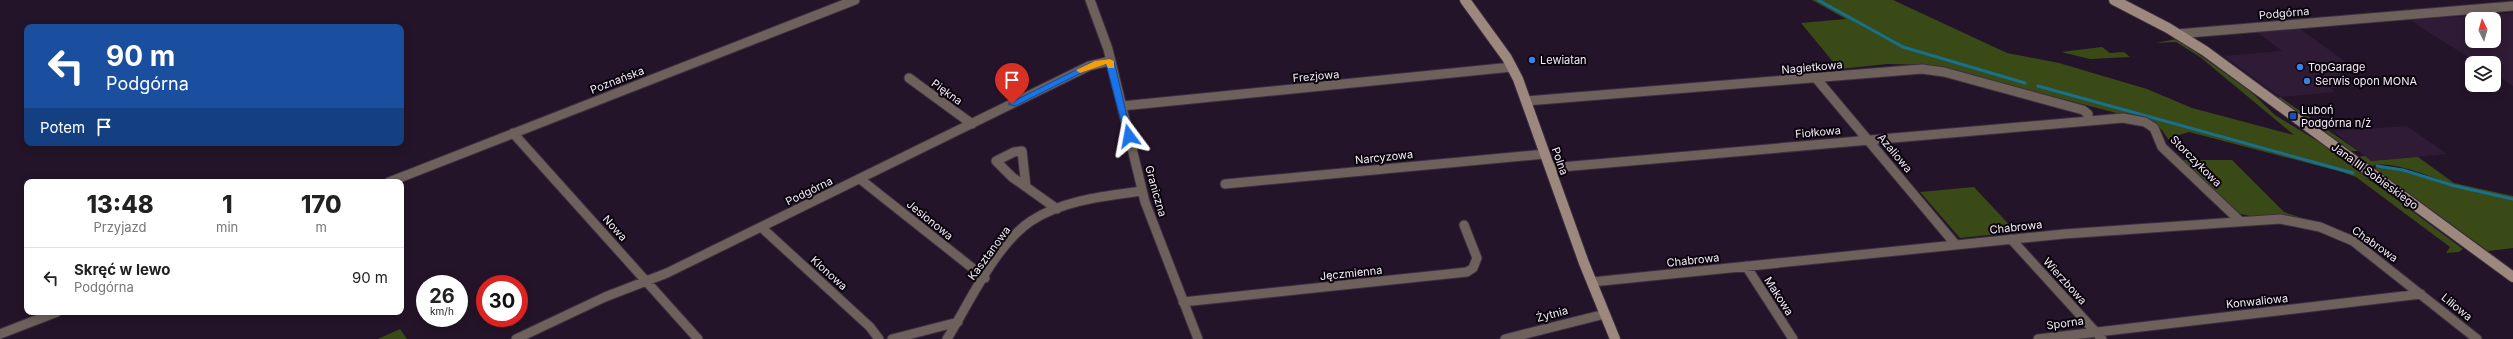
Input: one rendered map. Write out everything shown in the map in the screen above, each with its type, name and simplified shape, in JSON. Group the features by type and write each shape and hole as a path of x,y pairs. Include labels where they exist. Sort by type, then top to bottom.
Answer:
{"street":[{"name":"Poznańska","path":"397,179 855,0"},
{"name":"Graniczna","path":"1090,0 1104,35 1142,191 1198,339"},
{"name":"Polna","path":"1465,0 1512,67 1526,101 1592,282 1615,339"},
{"name":"Jana III Sobieskiego","path":"2114,0 2177,34 2232,71 2513,277"},
{"path":"2504,0 2513,6"},
{"name":"Podgórna","path":"2177,34 2513,6"},
{"name":"Podgórna","path":"516,339 606,297 648,281 860,179 1089,66 1110,61"},
{"name":"Frezjowa","path":"1122,106 1512,67"},
{"name":"Nagietkowa","path":"1526,101 1815,78 1907,69 1931,70 2083,110 2088,114 2088,119"},
{"name":"Piękna","path":"909,78 972,124"},
{"name":"Azaliowa","path":"1815,78 1956,245"},
{"name":"Storczykowa","path":"2088,119 2109,117 2135,119 2154,128 2162,147 2240,221"},
{"name":"Fiołkowa","path":"1550,168 2088,119"},
{"name":"Nowa","path":"513,133 648,281 698,339"},
{"name":"Narcyzowa","path":"1225,184 1545,154"},
{"name":"Jesionowa","path":"860,179 985,278"},
{"path":"1026,187 1057,209"},
{"name":"Kasztanowa","path":"947,339 985,278 1019,231 1032,221 1057,209 1142,191"},
{"name":"Chabrowa","path":"1592,282 2011,239 2240,221 2295,221 2332,231 2362,246 2422,294"},
{"name":"Jęczmienna","path":"1183,302 1467,272 1474,269 1478,264 1478,256 1464,226"},
{"name":"Klonowa","path":"761,227 870,327 880,339"},
{"name":"Wierzbowa","path":"2011,239 2102,339"},
{"name":"Makowa","path":"1746,266 1793,339"},
{"name":"Konwaliowa","path":"2094,331 2422,294"},
{"name":"Liliowa","path":"2422,294 2477,339"},
{"name":"Żytnia","path":"1505,339 1605,314"},
{"path":"0,334 49,315"},
{"path":"892,339 958,322"},
{"name":"Sporna","path":"2038,339 2094,331"}],"shaded area":[{"path":"2513,13 2513,86 2501,78 2501,56 2466,56 2410,20 2465,16 2465,48 2501,48 2501,14"},
{"path":"2297,27 2346,62 2329,63 2360,86 2330,88 2335,92 2280,97 2224,56 2282,51 2254,30"},
{"path":"2407,126 2447,154 2371,161 2333,131"}],"green space":[{"path":"1812,0 1893,0 2007,53 2059,63 2147,89 2192,108 2294,135 2200,57 2176,42 2155,43 2177,39 2249,90 2275,115 2319,142 2463,249 2459,252 2446,253 2450,247 2356,177 2342,172 2189,132 2172,137 2170,142 2162,130 2151,122 1932,65 1888,64 1839,69 1801,23 1846,19"},
{"path":"2102,47 2110,53 2124,52 2130,57 2090,59 2061,52"},
{"path":"2280,97 2358,151 2351,151 2278,98"},
{"path":"2365,156 2371,161 2418,157 2454,183 2513,196 2513,198 2455,185 2402,167 2390,165 2372,166 2358,157"},
{"path":"2182,160 2232,160 2284,212 2308,220 2254,216 2237,213"},
{"path":"2379,167 2403,171 2455,187 2513,200 2513,248 2488,251 2375,169"},
{"path":"1974,187 2016,232 1960,238 1920,192"},
{"path":"400,329 407,339 378,339"}],"waterway":[{"path":"1818,0 1903,47 2025,83"},
{"path":"2038,86 2353,173"},
{"path":"2377,166 2403,170 2455,186 2513,199"}],"slow traffic":[{"path":"1080,70 1093,64 1110,61 1111,67"}],"place":[{"name":"Lewiatan","path":"1532,60"},
{"name":"TopGarage","path":"2300,67"},
{"name":"Serwis opon MONA","path":"2307,81"},
{"name":"Luboń Podgórna n/ż","path":"2293,116"}],"route":[{"path":"1012,104 1093,64 1110,61 1129,136"}]}
